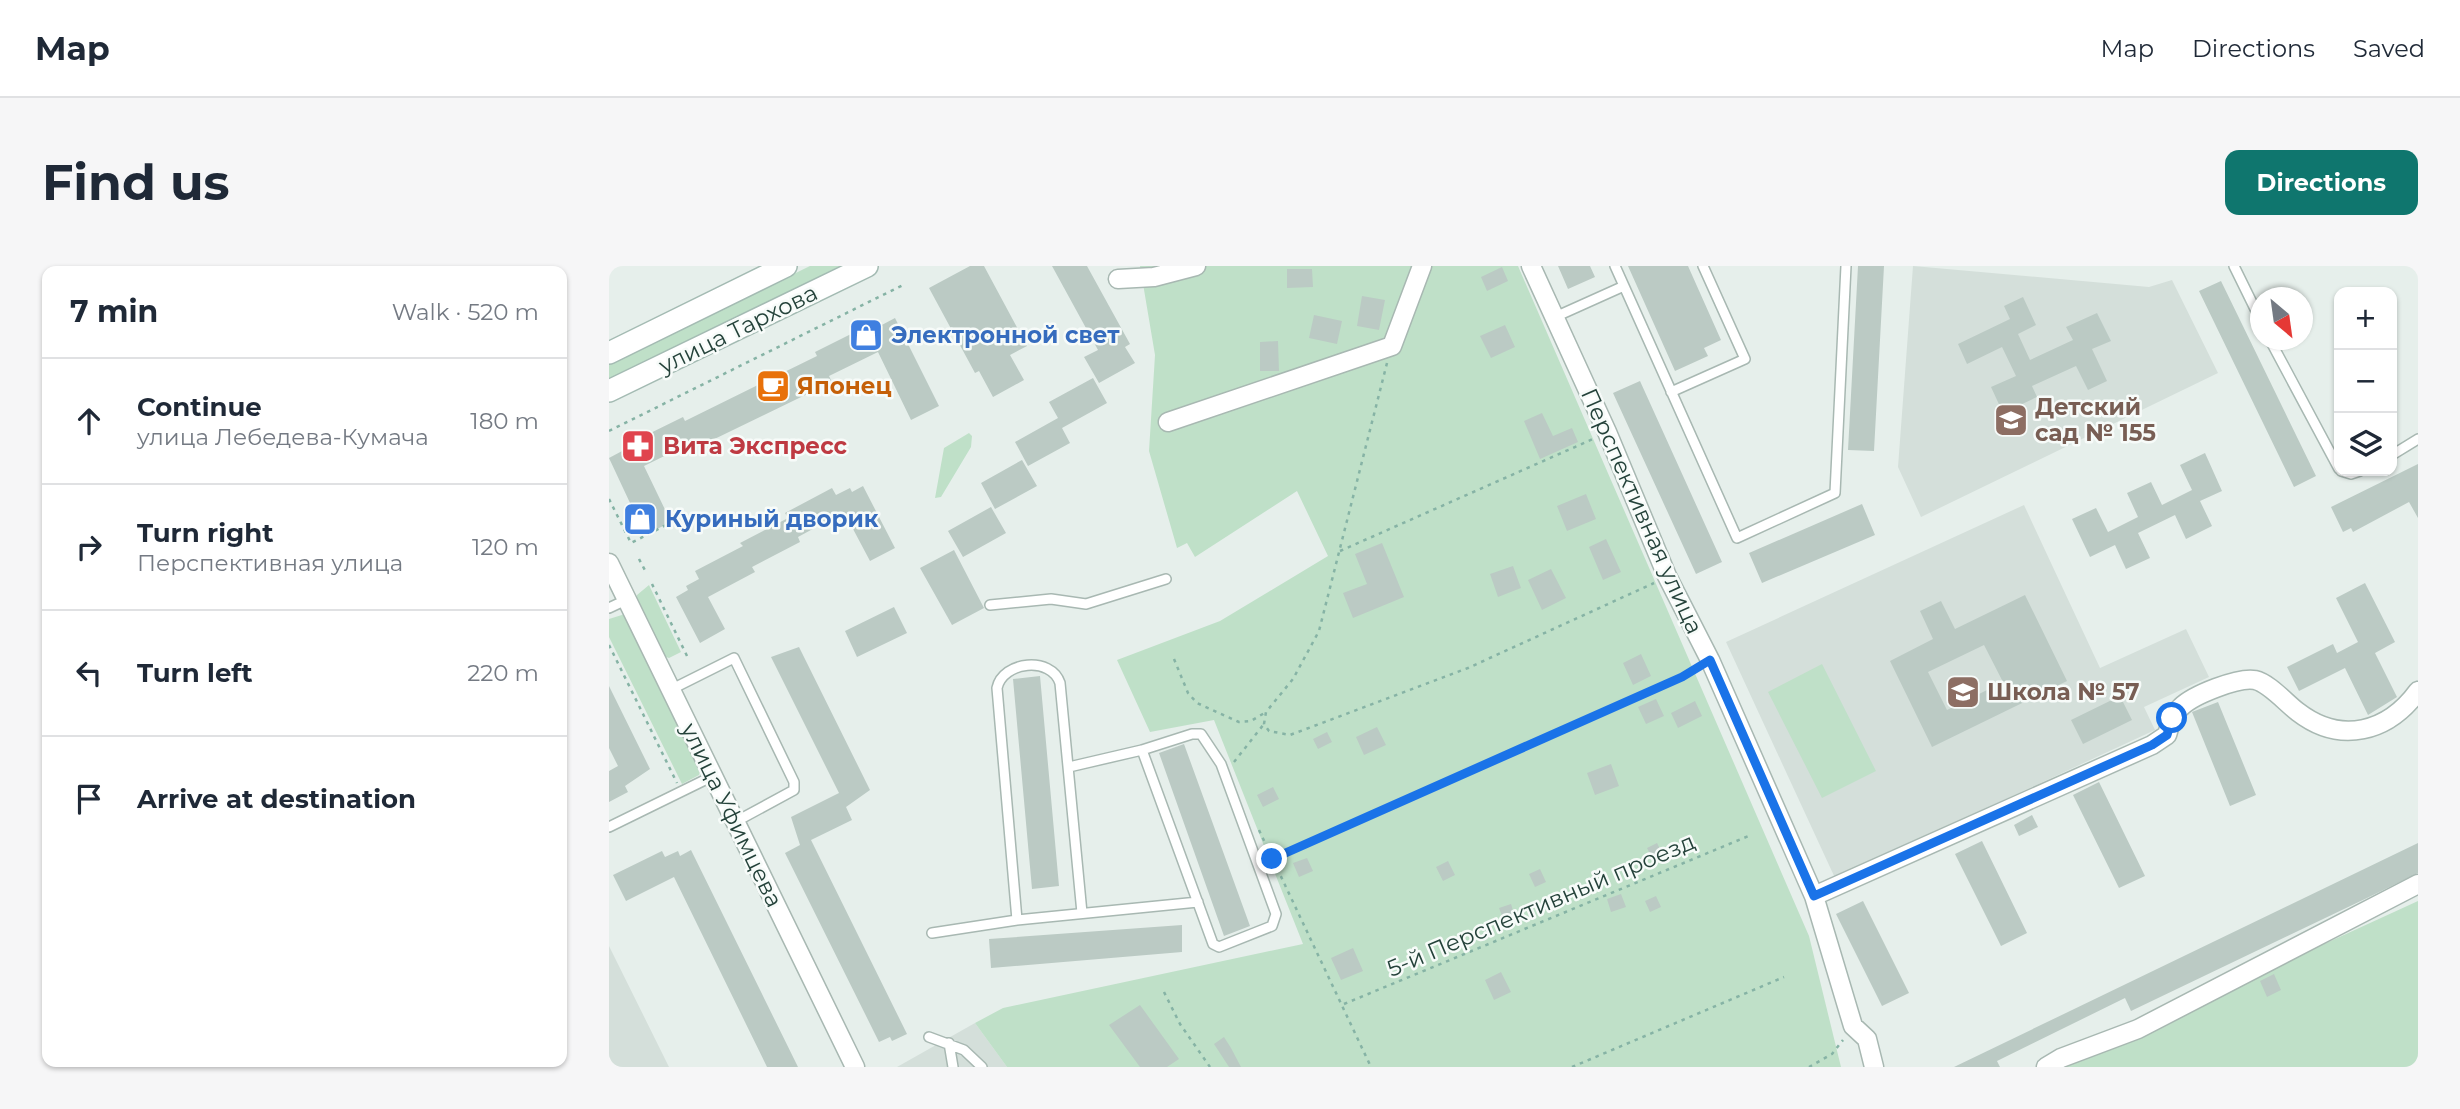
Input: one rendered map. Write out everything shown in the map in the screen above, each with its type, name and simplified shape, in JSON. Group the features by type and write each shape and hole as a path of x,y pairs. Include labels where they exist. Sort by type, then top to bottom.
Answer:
{"main road":[{"name":"улица Тархова","path":"609,353 786,266"},
{"name":"улица Тархова","path":"609,391 867,266"}],"street":[{"path":"1118,279 1154,277 1196,266"},
{"path":"1168,422 1392,346 1422,266"},
{"name":"Перспективная улица","path":"1531,266 1607,432 1667,576 1710,660 1814,896 1853,1026 1867,1039 1874,1067"},
{"name":"улица Уфимцева","path":"609,563 855,1067"},
{"path":"1814,896 2152,745 2167,735 2172,718 2182,705 2239,681 2257,680 2301,715 2335,729 2373,729 2403,711 2418,691"},
{"path":"2046,1067 2061,1058 2138,1030 2418,884"}],"lane":[{"path":"1615,266 1737,538 1835,493 1846,266"},
{"path":"1671,392 1745,359 1703,266"},
{"path":"2234,266 2250,300"},
{"path":"1555,317 1624,286"},
{"path":"2275,350 2334,459"},
{"path":"2397,452 2418,439"},
{"path":"990,605 1051,599 1086,604 1166,579"},
{"path":"609,608 626,600"},
{"path":"670,690 734,659 740,671 795,790 787,797 735,822"},
{"path":"1017,920 997,688 999,677 1006,670 1032,665 1048,666 1056,673 1069,767 1082,913"},
{"path":"1069,767 1142,750 1192,734 1201,734 1209,742 1221,764 1276,914 1272,926 1219,947 1213,944 1142,750"},
{"path":"609,827 713,776"},
{"path":"932,933 1017,920 1198,902"},
{"path":"929,1037 949,1043 975,1058 982,1067"},
{"path":"949,1043 953,1067"}],"path":[{"path":"609,431 905,284"},
{"path":"1174,659 1188,692 1197,704 1240,722 1251,721 1266,712 1293,680 1319,631 1392,346"},
{"path":"1340,551 1607,432"},
{"path":"609,499 631,543 674,522"},
{"path":"639,559 647,574"},
{"path":"1263,724 1269,731 1290,735 1468,668 1667,576"},
{"path":"652,584 688,658"},
{"path":"609,645 678,784"},
{"path":"1272,859 1682,677 1710,660"},
{"path":"1234,773 1234,760 1263,724 1266,712"},
{"path":"1256,822 1344,1004 1371,1067"},
{"name":"5-й Перспективный проезд","path":"1344,1004 1751,835"},
{"path":"1572,1067 1784,977"},
{"path":"1164,992 1179,1024 1210,1067"},
{"path":"1809,1067 1832,1054 1853,1026"}],"shaded area":[{"name":"Детский сад № 155","path":"1913,266 2149,287 2172,280 2218,373 1921,517 1898,467"},
{"name":"Школа № 57","path":"2024,505 2100,668 2186,629 2209,677 2144,707 2155,730 1835,878 1726,642"},
{"path":"609,946 669,1067 609,1067"},
{"path":"975,1023 1007,1067 897,1067"}],"green space":[{"path":"810,266 842,266 609,379 609,364"},
{"path":"1140,266 1518,266 1809,936 1841,1067 1007,1067 975,1023 1003,1008 1303,944 1214,720 1150,732 1117,660 1220,621 1328,556 1297,491 1195,557 1187,543 1177,548 1149,451 1155,355"},
{"path":"969,433 972,436 971,447 941,497 935,498 944,448"},
{"path":"649,585 681,652 669,658 663,656 637,602 637,595"},
{"path":"625,614 701,769 699,775 682,784 609,637 609,619"},
{"path":"1822,664 1876,771 1822,798 1768,692"},
{"path":"2418,901 2418,1067 2056,1067"}],"building":[{"path":"970,266 984,266 1027,346 1010,355 1024,380 993,397 979,371 975,373 929,288"},
{"path":"1052,266 1087,266 1130,344 1125,347 1135,363 1099,383 1084,357 1098,350"},
{"path":"1558,266 1590,266 1595,277 1568,289"},
{"path":"1628,266 1688,266 1721,340 1704,348 1708,356 1675,371"},
{"path":"1858,266 1884,266 1874,451 1848,450"},
{"path":"1502,267 1508,281 1487,291 1481,277"},
{"path":"1287,269 1312,269 1313,287 1287,288"},
{"path":"2221,281 2250,341 2250,350 2255,350 2316,476 2294,487 2199,291"},
{"path":"1362,296 1385,300 1379,330 1357,326"},
{"path":"2023,297 2036,325 2018,334 2030,360 2073,340 2066,327 2097,313 2111,341 2092,349 2107,381 2088,390 2076,366 2032,386 2037,397 2003,413 1991,387 2016,376 2002,347 1967,364 1958,344 2010,319 2004,306"},
{"path":"1314,315 1342,321 1337,344 1309,338"},
{"path":"895,318 939,406 911,420 878,352 829,376 832,382 698,447 695,441 644,466 671,522 645,535 609,458 624,450 622,447 683,417 685,421 817,356 815,352 875,322 878,327"},
{"path":"1505,325 1515,347 1491,358 1480,336"},
{"path":"1278,341 1279,371 1260,371 1260,342"},
{"path":"1093,378 1107,403 1062,428 1070,443 1028,466 1015,442 1058,418 1049,402"},
{"path":"1640,381 1722,562 1696,574 1613,393"},
{"path":"1542,413 1553,436 1572,428 1578,442 1540,459 1524,421"},
{"path":"2205,453 2222,491 2200,501 2212,526 2186,539 2175,515 2138,533 2150,558 2126,569 2115,545 2090,557 2072,519 2096,508 2108,532 2138,517 2127,493 2151,482 2162,505 2192,490 2180,465"},
{"path":"1022,460 1037,486 995,509 981,483"},
{"path":"2418,464 2418,518 2409,502 2353,532 2351,528 2343,532 2331,507"},
{"path":"863,486 895,548 870,561 844,512 798,537 800,542 752,567 755,572 708,597 725,629 700,643 676,597 688,590 686,586 699,579 695,571 743,546 740,543 788,518 785,513 832,488 836,495 850,488 852,492"},
{"path":"1586,494 1596,519 1567,531 1557,506"},
{"path":"1862,504 1875,535 1762,583 1749,553"},
{"path":"991,507 1006,533 963,557 948,531"},
{"path":"1606,539 1621,572 1603,580 1589,547"},
{"path":"1382,543 1404,597 1353,618 1343,593 1367,584 1355,554"},
{"path":"954,550 984,608 952,625 920,568"},
{"path":"1513,566 1521,588 1498,597 1490,574"},
{"path":"1551,569 1566,598 1542,610 1528,580"},
{"path":"2365,583 2395,642 2375,653 2397,697 2368,715 2345,668 2299,691 2287,667 2333,644 2337,653 2358,642 2336,598"},
{"path":"2025,595 2067,681 1932,747 1890,661 1933,639 1920,611 1941,601 1955,629","holes":["1984,645 2003,682 1947,710 1928,672"]},
{"path":"894,607 907,633 857,657 845,631"},
{"path":"799,647 870,790 846,807 852,820 811,840 907,1034 892,1041 890,1037 879,1042 785,853 800,845 791,817 839,793 771,657"},
{"path":"1641,654 1651,676 1633,685 1623,663"},
{"path":"1040,676 1059,886 1032,889 1013,679"},
{"path":"609,686 650,769 625,786 628,792 609,802 609,771 618,766 609,748"},
{"path":"2120,696 2132,720 2083,744 2071,720"},
{"path":"1656,699 1664,716 1646,724 1638,707"},
{"path":"1695,701 1702,716 1678,728 1671,713"},
{"path":"2218,702 2256,795 2230,806 2192,712"},
{"path":"1377,727 1386,745 1364,755 1356,737"},
{"path":"1327,732 1332,742 1318,749 1313,739"},
{"path":"1184,744 1250,926 1224,936 1159,753"},
{"path":"1611,764 1619,786 1595,795 1587,773"},
{"path":"2099,782 2145,876 2119,888 2073,795"},
{"path":"1273,787 1279,799 1263,807 1257,795"},
{"path":"2032,815 2038,827 2019,836 2014,825"},
{"path":"1982,841 2027,933 2001,946 1955,854"},
{"path":"1657,843 1662,853 1652,858 1647,848"},
{"path":"2418,843 2418,873 2367,898 2131,1011 2125,998 1997,1061 2000,1067 1954,1067"},
{"path":"691,850 798,1067 767,1067 674,877 626,901 613,875 662,851 665,857 678,851 680,856"},
{"path":"1307,858 1313,871 1299,877 1293,863"},
{"path":"1448,861 1455,875 1443,881 1436,867"},
{"path":"1540,869 1546,882 1535,887 1529,874"},
{"path":"1621,894 1626,907 1611,912 1607,899"},
{"path":"1656,896 1661,907 1650,912 1645,901"},
{"path":"1863,901 1909,993 1882,1006 1836,914"},
{"path":"1511,904 1515,917 1504,921 1499,908"},
{"path":"1182,925 1182,952 991,968 989,939"},
{"path":"1353,948 1363,971 1341,980 1331,958"},
{"path":"1501,972 1511,992 1494,1000 1485,980"},
{"path":"2274,974 2281,990 2267,997 2260,981"},
{"path":"1140,1005 1179,1059 1167,1067 1140,1067 1109,1025"},
{"path":"1224,1037 1241,1067 1229,1067 1214,1044"}],"place":[{"name":"Электронной свет","path":"866,335"},
{"name":"Японец","path":"773,386"},
{"name":"Детский сад № 155","path":"2011,420"},
{"name":"Вита Экспресс","path":"638,446"},
{"name":"Куриный дворик","path":"640,519"},
{"name":"Школа № 57","path":"1963,692"}],"route":[{"path":"1272,859 1682,677 1710,660 1814,896 2152,745 2167,735 2172,718"}]}
